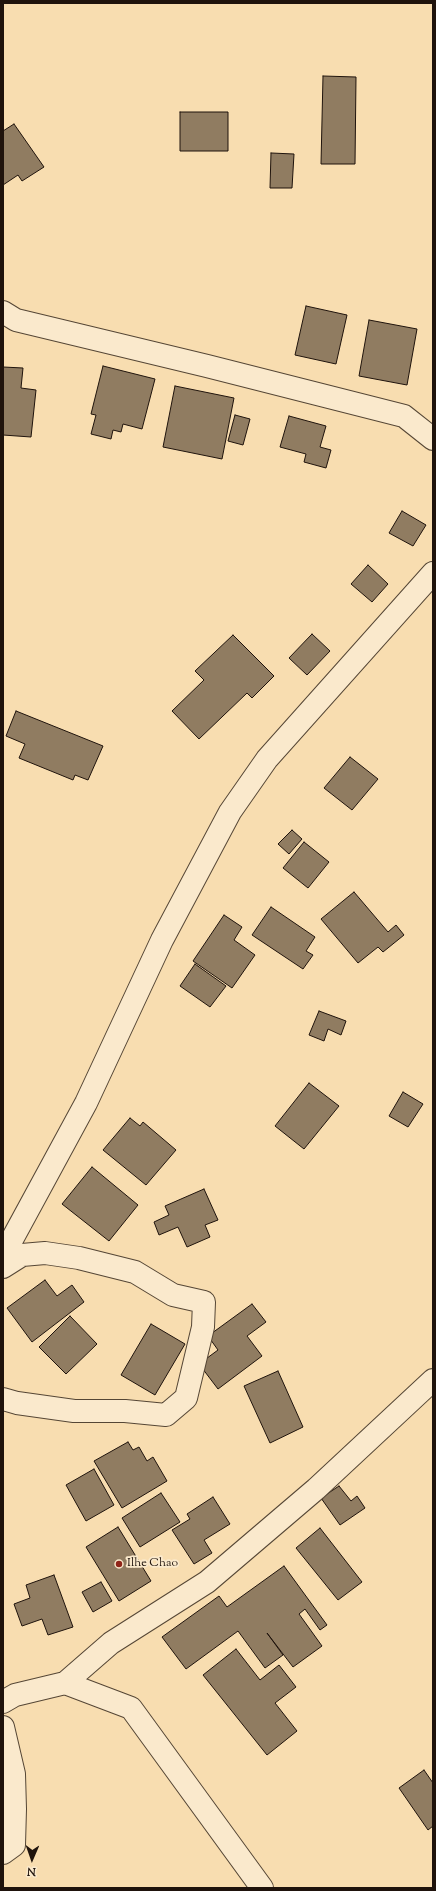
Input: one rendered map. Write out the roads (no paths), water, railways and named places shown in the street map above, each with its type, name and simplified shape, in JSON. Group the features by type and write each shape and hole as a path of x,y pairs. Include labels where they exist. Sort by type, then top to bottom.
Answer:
{"street":[{"path":"3,312 16,320 207,366 404,416 433,439"},
{"path":"3,1256 86,1103 162,940 230,812 267,759 433,573"},
{"path":"3,1267 22,1255 45,1253 79,1258 135,1272 173,1295 204,1302 203,1327 186,1398 166,1415 125,1411 74,1411 17,1403 3,1399"},
{"path":"3,1702 15,1695 66,1683 111,1643 207,1582 316,1489 433,1380"},
{"path":"66,1683 131,1708 262,1888"},
{"path":"3,1727 14,1774 15,1809 14,1845 3,1853"}],"place":[{"name":"Ilhe Chao","path":"119,1564"}]}
